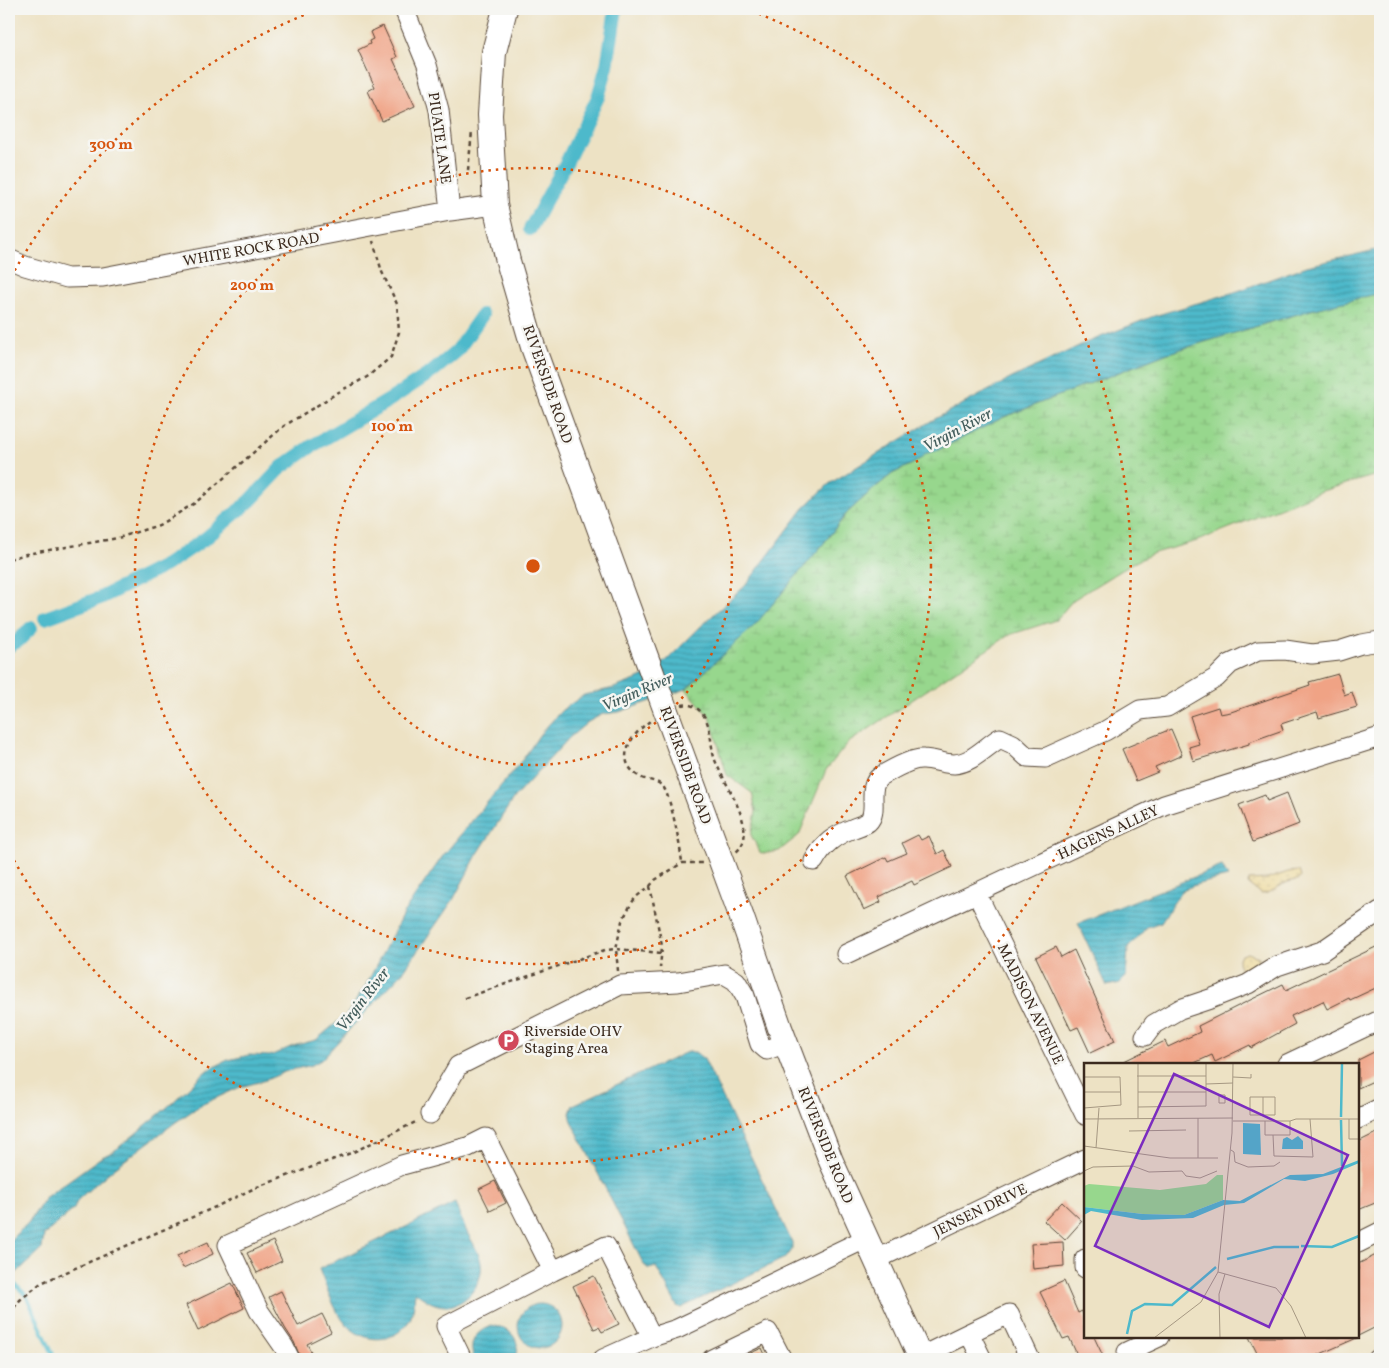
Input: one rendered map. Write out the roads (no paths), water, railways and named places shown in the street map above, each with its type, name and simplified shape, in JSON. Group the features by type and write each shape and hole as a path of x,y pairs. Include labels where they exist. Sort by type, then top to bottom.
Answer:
{"main road":[{"name":"RIVERSIDE ROAD","path":"504,9 494,52 490,115 495,205 508,261 533,347 742,918 786,1044 831,1161 920,1358"}],"street":[{"name":"PIUATE LANE","path":"404,9 427,65 439,110 450,211"},
{"name":"WHITE ROCK ROAD","path":"9,259 25,266 67,278 103,277 370,228 450,211 495,205"},
{"path":"814,861 821,849 837,834 867,822 873,815 872,792 879,778 902,765 922,758 954,764 973,758 1000,738 1013,744 1027,758 1045,758 1105,731 1140,710 1167,707 1216,678 1230,664 1258,651 1285,650 1312,654 1339,651 1361,644 1380,641"},
{"name":"HAGENS ALLEY","path":"846,954 1164,805 1380,737"},
{"name":"MADISON AVENUE","path":"977,894 1084,1113"},
{"path":"1145,1036 1154,1024 1180,1009 1210,1000 1248,984 1277,966 1322,951 1380,911"},
{"path":"430,1114 458,1066 620,985 678,982 724,974 736,981 745,996 760,1044 767,1050 786,1044"},
{"path":"1289,1063 1380,1020"},
{"path":"1359,1118 1380,1108"},
{"path":"290,1359 259,1311 228,1245 402,1165 468,1147 486,1138 553,1271"},
{"name":"JENSEN DRIVE","path":"603,1359 652,1337 677,1329 870,1250 1084,1159"},
{"path":"1359,1242 1380,1232"},
{"path":"462,1359 446,1326 606,1246 652,1337"},
{"path":"920,1358 1009,1314 1030,1359"},
{"path":"712,1359 768,1332 782,1359"},
{"path":"969,1333 982,1359"},
{"path":"1125,1349 1157,1338"}],"water":[{"name":"Virgin River","path":"1380,249 1380,293 1311,310 1168,353 1004,417 936,451 927,453 916,462 892,474 847,513 755,625 686,689 619,712 603,714 588,722 569,738 514,798 477,855 453,900 403,972 321,1060 312,1065 287,1071 266,1080 240,1087 201,1105 176,1122 113,1169 83,1195 77,1201 74,1209 44,1235 42,1249 9,1280 9,1245 12,1238 28,1223 47,1196 100,1158 114,1151 171,1104 206,1071 228,1060 249,1055 270,1056 293,1046 316,1040 347,1014 365,987 404,912 442,857 523,759 540,734 562,710 584,695 614,688 641,678 666,661 745,586 804,508 829,484 931,421 1012,378 1083,344 1154,316 1235,292 1307,266"},
{"path":"1222,866 1228,877 1182,890 1161,922 1147,927 1128,948 1126,977 1120,983 1107,986 1078,923"},
{"path":"687,1052 695,1052 704,1059 792,1242 792,1250 787,1257 681,1308 677,1306 656,1267 649,1269 644,1265 572,1122 570,1113 573,1105"},
{"path":"455,1203 481,1263 480,1278 472,1292 460,1302 442,1306 426,1300 415,1292 413,1310 409,1322 392,1336 376,1339 368,1338 353,1330 338,1313 319,1269"},
{"path":"536,1304 544,1304 556,1310 562,1326 556,1342 544,1348 536,1348 524,1342 518,1330 518,1322 524,1310"},
{"path":"492,1326 504,1329 513,1336 517,1346 515,1359 474,1359 472,1348 474,1338 481,1331"}],"waterway":[{"path":"530,229 566,163 598,97 607,66 616,9"},
{"path":"45,618 100,598 166,565 206,538 250,501 282,467 312,446 432,372 457,351 482,315"},
{"path":"9,646 18,641 31,628"},
{"path":"9,1279 26,1295 55,1359"}],"place":[{"name":"Riverside OHV Staging Area","path":"508,1040"}]}
